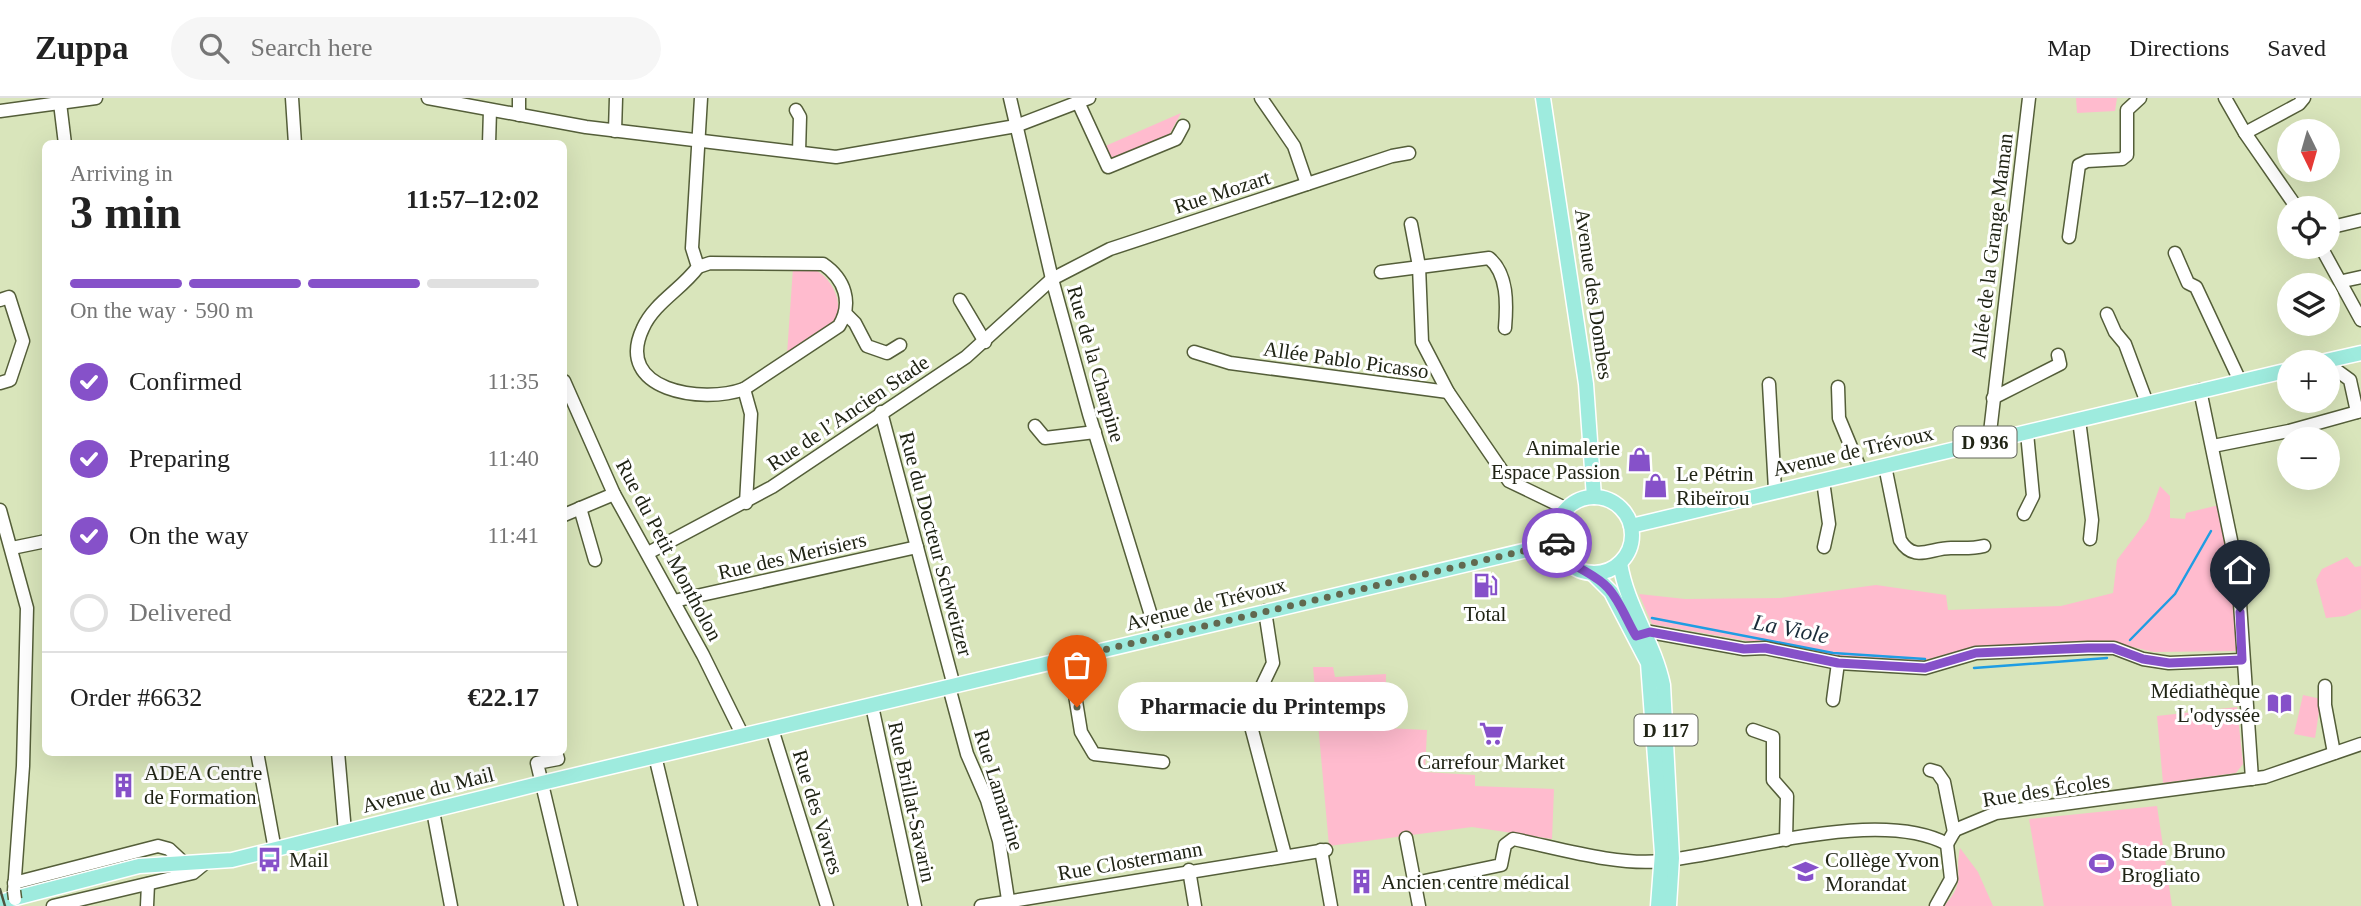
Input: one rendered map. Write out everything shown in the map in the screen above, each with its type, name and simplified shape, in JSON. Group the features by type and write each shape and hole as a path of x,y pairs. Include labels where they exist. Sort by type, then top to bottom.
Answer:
{"main road":[{"name":"Avenue des Dombes","path":"1543,98 1586,384 1594,497"},
{"path":"2340,359 2361,353"},
{"name":"Avenue de Trévoux","path":"1631,526 2277,373"},
{"path":"1594,497 1613,502 1627,516 1631,526 1631,545 1620,563 1612,569 1592,573 1566,561 1557,543 1558,525 1567,509 1574,503 1594,497"},
{"name":"Avenue de Trévoux","path":"743,736 1557,543"},
{"name":"D 117","path":"1620,563 1648,663 1652,688 1669,906"},
{"name":"D 117","path":"1592,573 1611,592 1640,635"},
{"name":"Avenue du Mail","path":"0,902 139,866 204,864 275,850 743,736"},
{"name":"D 117","path":"1658,906 1667,859"}],"street":[{"path":"0,111 96,98"},
{"path":"292,98 295,140"},
{"path":"428,98 615,131 836,157 1016,126 1083,100 1108,167 1176,139 1183,126"},
{"path":"519,98 519,115"},
{"path":"615,98 615,131"},
{"path":"698,267 692,248 701,98"},
{"name":"Rue de la Charpine","path":"1010,98 1052,279 1158,638"},
{"path":"1261,98 1294,146 1307,184"},
{"name":"Allée de la Grange Maman","path":"1989,441 2029,98"},
{"path":"2069,237 2079,165 2087,161 2122,159 2127,155 2127,110 2140,98"},
{"path":"2225,98 2289,196"},
{"path":"2245,132 2299,104 2304,98"},
{"path":"60,103 65,140"},
{"path":"489,140 490,110"},
{"path":"796,110 800,117 799,152"},
{"name":"Rue Mozart","path":"1052,279 1110,249 1409,153"},
{"path":"2340,225 2361,220"},
{"path":"1410,224 1419,266 1422,342 1448,392"},
{"path":"2175,253 2188,283 2196,287 2240,381"},
{"path":"1381,272 1489,258 1500,268 1507,310 1506,328"},
{"path":"2329,259 2361,320"},
{"path":"710,263 823,264 840,281 848,303 845,313 839,326 744,389 730,394 671,391 658,386 640,361 638,338 650,315 687,281 698,267 710,263"},
{"path":"2343,282 2361,277"},
{"name":"Rue de l’Ancien Stade","path":"648,554 746,503 985,342 1052,279"},
{"path":"0,300 9,297 23,341 10,380 0,383"},
{"path":"960,300 985,342"},
{"path":"845,313 855,323 867,346 887,353 900,345"},
{"path":"2107,314 2124,344 2147,403"},
{"name":"Allée Pablo Picasso","path":"1194,352 1230,363 1448,392 1509,481 1567,509"},
{"path":"1993,398 2060,364 2058,355"},
{"path":"2213,446 2289,431 2359,412 2350,380 2340,373"},
{"path":"1769,384 1775,491"},
{"path":"1838,387 1839,418 1861,471"},
{"name":"Rue du Petit Montholon","path":"567,388 614,494 674,601 743,736"},
{"path":"744,389 751,414 746,503"},
{"path":"2200,390 2238,574 2252,779"},
{"name":"Rue du Docteur Schweitzer","path":"881,412 952,686"},
{"path":"2078,420 2091,520 2090,538"},
{"path":"1035,426 1045,438 1095,432"},
{"path":"2024,514 2033,496 2027,433"},
{"path":"1885,466 1900,540 1905,549 1922,555 1949,548 1968,550 1984,546"},
{"path":"1823,481 1829,524 1824,547"},
{"path":"567,514 614,494"},
{"path":"580,508 595,560"},
{"path":"0,510 27,608 23,766 15,895 158,846 169,849 184,863"},
{"path":"12,548 42,542"},
{"name":"Rue des Merisiers","path":"674,601 917,547"},
{"path":"1265,611 1273,663 1248,715 1285,855"},
{"path":"1640,635 1650,632 1744,649 1765,648 1838,663 1925,668 1958,657 2113,648 2143,659 2169,663 2242,660"},
{"path":"1069,658 1081,732 1094,754 1163,762"},
{"path":"1833,700 1838,663"},
{"name":"Rue Lamartine","path":"952,686 967,754 987,800 999,841 1008,904"},
{"path":"2325,686 2325,705 2334,753"},
{"name":"Rue Brillat-Savarin","path":"872,706 915,906"},
{"name":"Rue des Vavres","path":"772,729 827,906"},
{"path":"1753,730 1773,737 1773,780 1787,796 1787,840"},
{"name":"Rue des Écoles","path":"1951,838 1968,823 1996,813 2252,779 2287,771 2361,744"},
{"path":"258,756 275,850"},
{"path":"338,756 345,832"},
{"path":"557,756 558,759 537,763 571,906"},
{"path":"655,756 691,906"},
{"path":"1930,770 1937,772 1944,782 1951,838 1951,879 1936,906"},
{"path":"433,811 451,906"},
{"path":"1415,883 1501,865 1505,845 1513,839 1611,858 1667,859 1833,833 1908,830 1951,838"},
{"path":"1406,838 1419,906"},
{"name":"Rue Clostermann","path":"981,906 1008,904 1189,870 1324,850 1331,906"},
{"name":"Avenue du Mail","path":"53,906 194,873 204,864"},
{"path":"1189,870 1195,906"},
{"path":"147,906 148,884"}],"shaded area":[{"path":"2076,98 2117,98 2115,111 2077,113"},
{"path":"1181,113 1167,139 1110,160 1103,147"},
{"path":"793,268 810,268 827,279 838,300 838,308 833,322 787,354"},
{"path":"2160,486 2170,496 2170,518 2185,519 2186,513 2219,505 2230,542 2237,651 2154,652 2111,642 1973,647 1921,661 1839,657 1652,624 1639,594 1685,599 1780,598 1876,585 1946,595 1948,610 2061,606 2113,593 2117,560 2148,519"},
{"path":"2347,557 2355,567 2361,566 2361,609 2345,616 2326,618 2316,580 2322,569"},
{"path":"1313,667 1333,667 1335,677 1386,674 1385,728 1427,730 1425,772 1475,775 1475,786 1554,789 1552,839 1472,827 1329,846"},
{"path":"2303,695 2321,699 2315,738 2294,734"},
{"path":"2237,707 2243,764 2236,773 2163,783 2157,716"},
{"name":"Stade Bruno Brogliato","path":"2157,806 2172,906 2044,906 2029,819"},
{"path":"1960,848 1978,872 1993,906 1944,906 1958,884"}],"waterway":[{"name":"La Viole","path":"2130,640 2175,594 2211,531"},
{"name":"La Viole","path":"1652,618 1833,653 1925,659"},
{"name":"La Viole","path":"1974,668 2107,658"}],"railway":[{"path":"0,889 5,906"}],"way so far":[{"path":"1077,707 1069,658 1557,543"}],"place":[{"name":"Animalerie Espace Passion","path":"1640,460"},
{"name":"Le Pétrin Ribeïrou","path":"1656,486"},
{"name":"Total","path":"1485,585"},
{"name":"Médiathèque L'odyssée","path":"2280,703"},
{"name":"Pharmacie du Printemps","path":"1077,707"},
{"name":"Carrefour Market","path":"1491,733"},
{"name":"ADEA Centre de Formation","path":"124,785"},
{"name":"Mail","path":"269,860"},
{"name":"Stade Bruno Brogliato","path":"2101,863"},
{"name":"Collège Yvon Morandat","path":"1805,872"},
{"name":"Ancien centre médical","path":"1361,882"}],"route":[{"path":"1557,543 1566,561 1592,573 1608,588 1636,636 1650,632 1744,649 1765,648 1838,663 1925,668 1976,653 2088,648 2113,648 2156,662 2242,660 2240,612"}]}
